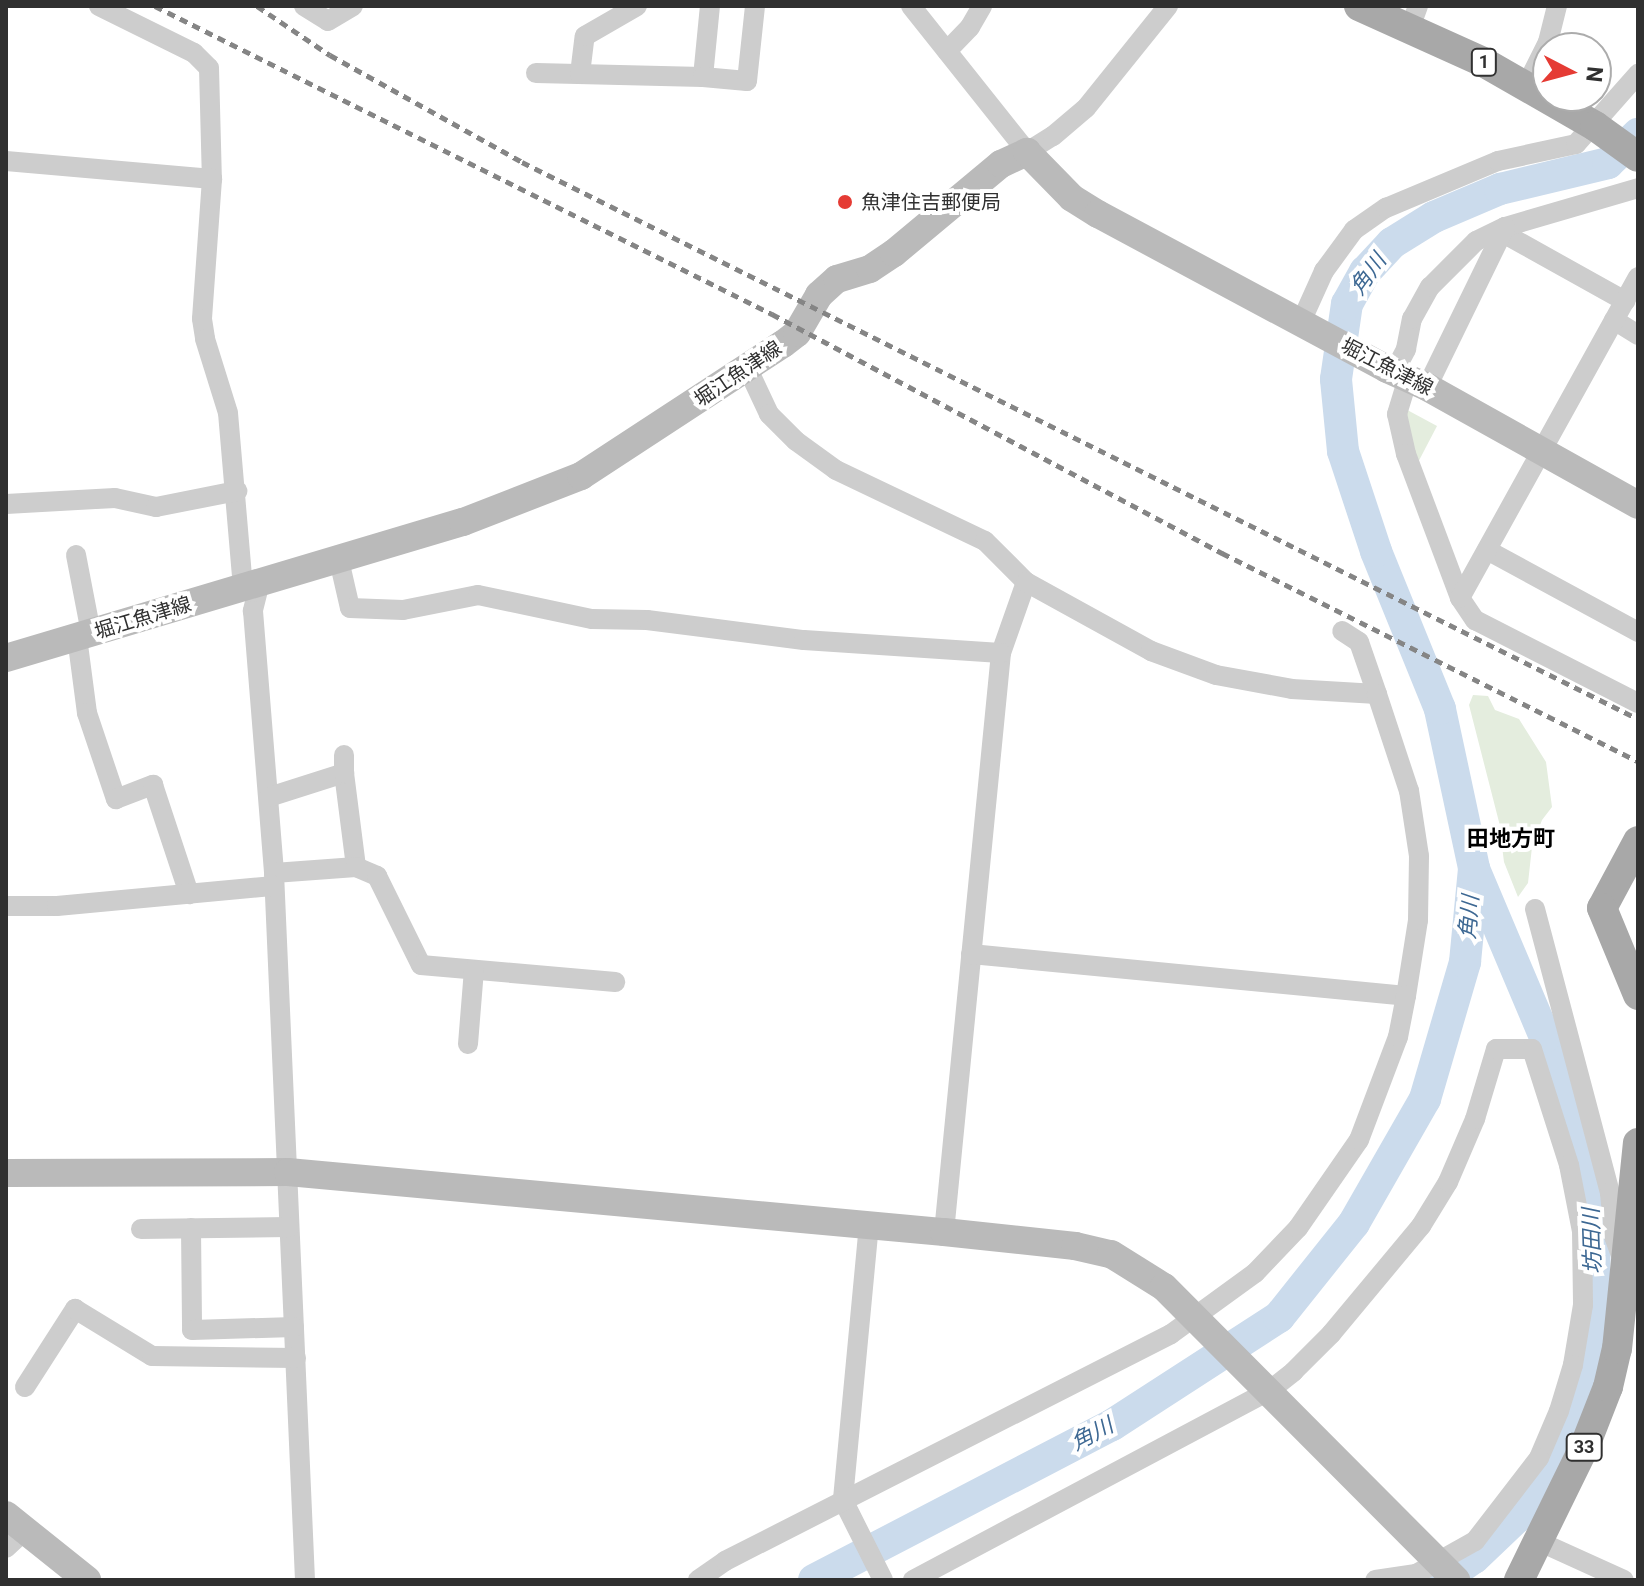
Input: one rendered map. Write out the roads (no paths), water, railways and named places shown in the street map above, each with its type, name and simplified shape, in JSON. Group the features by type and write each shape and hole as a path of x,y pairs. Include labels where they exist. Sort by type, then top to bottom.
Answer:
{"main road":[{"name":"1","path":"1359,6 1414,17 1598,129 1638,157"},
{"name":"堀江魚津線","path":"6,658 463,522 581,476 797,333 819,295 837,279 870,269 894,253 1001,164 1027,152 1072,198 1638,505"},
{"path":"1637,990 1602,908 1638,841"},
{"name":"33","path":"1519,1580 1586,1443 1608,1387 1629,1275 1638,1143"},
{"path":"6,1173 288,1172 869,1224 1075,1246 1111,1254 1164,1287 1446,1570"},
{"path":"12,1531 87,1580"}],"street":[{"path":"99,6 194,53 209,68 212,179 202,319 205,339 228,413 251,585 269,797 305,1580"},
{"path":"304,6 328,21 353,6"},
{"path":"580,74 585,36 637,6"},
{"path":"703,77 710,6"},
{"path":"536,73 747,81 755,6"},
{"path":"911,6 1027,152 1086,108 1168,6"},
{"path":"947,51 970,27 982,6"},
{"path":"1526,86 1548,42 1557,6"},
{"path":"1311,328 1324,271 1354,230 1386,208 1498,161 1576,144 1598,129 1638,74"},
{"path":"6,161 212,179"},
{"path":"1638,188 1505,227 1476,241 1430,287 1412,319 1398,405 1400,427 1460,598 1475,620 1638,703"},
{"path":"1505,227 1510,237 1625,301"},
{"path":"1404,376 1505,227"},
{"path":"1460,598 1638,277"},
{"path":"1614,320 1638,335"},
{"path":"747,367 769,414 796,441 836,470 985,541 1026,582 1151,651 1216,675 1292,689 1377,694"},
{"path":"6,504 115,498 156,507 237,491"},
{"path":"1487,550 1638,632"},
{"path":"76,555 84,635 87,713 116,799 153,785 189,894"},
{"path":"339,560 350,608 403,610 478,595 592,619 647,620 804,640 1001,653"},
{"path":"944,1232 1001,653 1026,582"},
{"path":"698,1580 725,1561 845,1505 1197,1319 1255,1273 1326,1192 1359,1140 1379,1096 1398,1037 1418,920 1419,856 1409,791 1359,642 1342,631"},
{"path":"269,797 344,764 356,867"},
{"path":"6,906 57,906 189,894 356,867 377,876 421,965 615,982"},
{"path":"1535,909 1610,1193 1614,1236 1629,1275"},
{"path":"971,954 1406,996"},
{"path":"468,1044 474,970"},
{"path":"913,1580 1267,1389 1331,1334 1421,1226 1448,1182 1475,1119 1496,1049 1532,1049 1569,1165 1582,1231 1583,1305 1573,1365 1559,1411 1539,1458 1475,1541 1446,1570 1375,1580"},
{"path":"869,1224 845,1505 883,1580"},
{"path":"141,1229 289,1227"},
{"path":"191,1228 192,1330 294,1327"},
{"path":"25,1387 75,1309 152,1356 296,1358"},
{"path":"1538,1541 1624,1580"}],"waterway":[{"name":"角川","path":"814,1580 1112,1425 1279,1317 1354,1223 1425,1099 1465,962 1474,868 1440,709 1376,551 1343,451 1336,379 1347,304 1365,272 1392,243 1434,217 1500,189 1608,163 1638,134"},
{"name":"坊田川","path":"1442,1580 1474,1558 1517,1517 1549,1468 1587,1381 1594,1307 1595,1214 1545,1037 1475,871"}],"railway":[{"path":"155,6 772,314 1222,553 1638,761"},
{"path":"257,6 330,55 522,162 1638,719"}],"place":[{"name":"魚津住吉郵便局","path":"845,202"}],"district":[{"name":"田地方町","path":"1511,839"}]}
